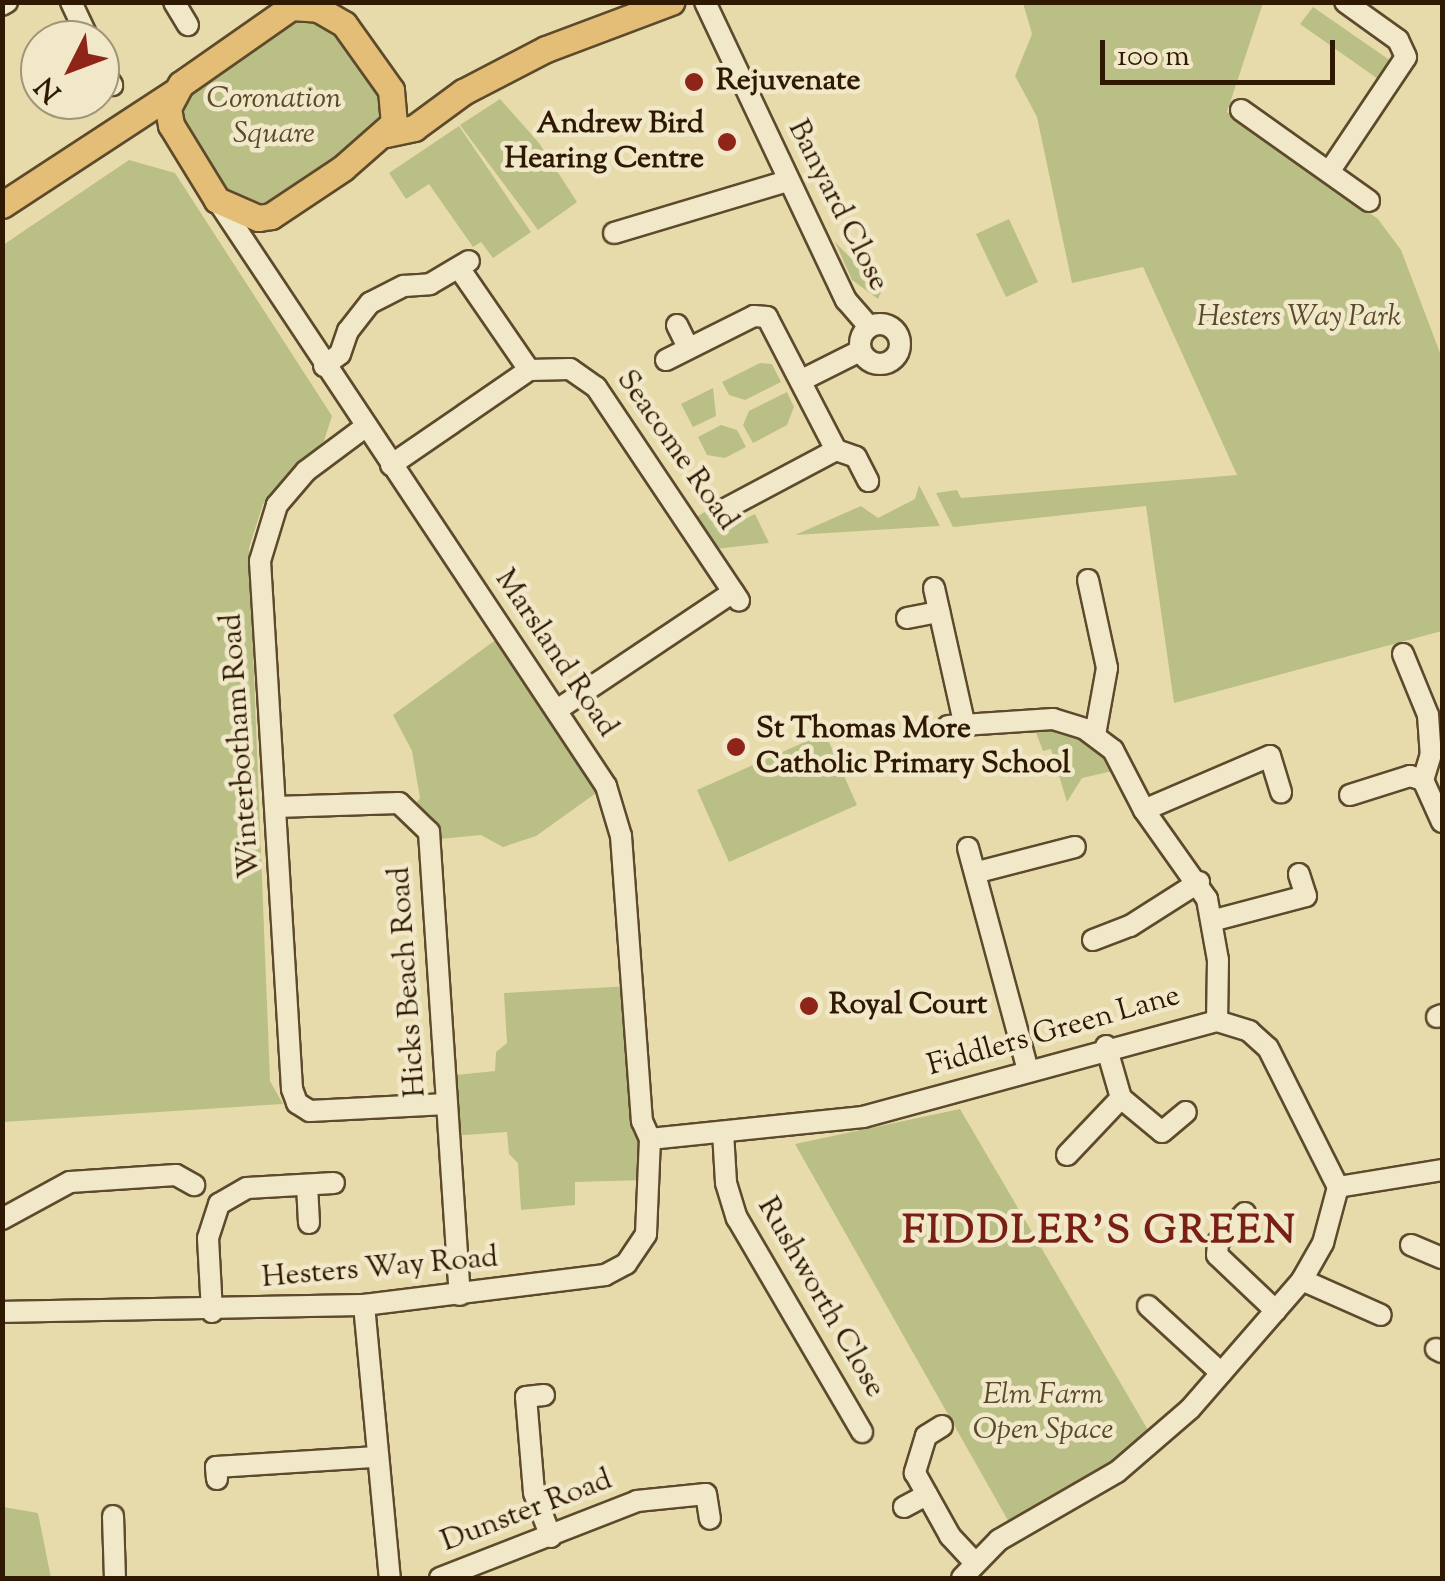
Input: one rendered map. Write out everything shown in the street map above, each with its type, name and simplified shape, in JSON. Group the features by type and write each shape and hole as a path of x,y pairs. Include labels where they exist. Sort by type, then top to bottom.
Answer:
{"main road":[{"path":"174,92 171,125 217,200 250,217 271,216 386,134 414,128 546,49 672,2"},
{"path":"2,205 174,92 293,5 329,8 390,90 396,108 386,134"},
{"path":"390,90 429,116"},
{"path":"127,120 171,125"}],"street":[{"path":"174,2 188,25"},
{"name":"Banyard Close","path":"705,2 846,300 868,326"},
{"path":"1329,172 1406,57 1398,40 1345,2"},
{"path":"1241,110 1370,200"},
{"path":"614,233 787,181"},
{"name":"Marsland Road","path":"217,200 324,366 601,776 618,820 642,1121 650,1139"},
{"path":"254,259 271,216"},
{"path":"324,366 340,354 370,303 464,264 529,370 392,465"},
{"path":"666,360 762,316 804,379 836,450 856,457 868,480"},
{"path":"677,325 688,348"},
{"path":"804,379 860,352 868,326 892,327 900,350 884,364 860,352"},
{"name":"Seacome Road","path":"529,370 570,369 596,387 736,596 557,710"},
{"name":"Winterbotham Road","path":"365,427 306,471 267,526 260,560 297,1103 329,1111 447,1104"},
{"path":"727,508 836,450"},
{"path":"1088,580 1106,668 1095,734"},
{"path":"934,588 956,724 1042,718 1095,734 1121,759 1144,810 1199,882 1215,920 1217,1021"},
{"path":"907,618 939,612"},
{"path":"1403,654 1430,728 1423,780 1442,822"},
{"path":"1144,810 1270,756 1281,792"},
{"path":"1350,795 1410,776 1423,780"},
{"name":"Hicks Beach Road","path":"276,807 393,802 426,825 460,1294"},
{"path":"978,872 1075,847"},
{"path":"968,848 978,872 1028,1071"},
{"path":"1215,920 1306,896 1299,874"},
{"path":"1093,940 1130,926 1199,882"},
{"name":"Fiddlers Green Lane","path":"650,1139 862,1117 1106,1046 1217,1021 1249,1032 1268,1048 1338,1187"},
{"path":"1106,1046 1122,1098 1162,1132 1186,1112"},
{"path":"1067,1155 1122,1098"},
{"name":"Rushworth Close","path":"723,1132 726,1183 737,1218 862,1432"},
{"name":"Hesters Way Road","path":"2,1312 212,1312 364,1305 597,1276 626,1264 646,1234 650,1139"},
{"path":"942,1426 926,1436 915,1473 968,1570 999,1540 1135,1459 1221,1374 1302,1280 1324,1243 1338,1187 1442,1170"},
{"path":"2,1218 70,1182 176,1176 194,1185"},
{"path":"212,1312 208,1238 219,1204 247,1188 334,1184"},
{"path":"307,1185 309,1224"},
{"path":"1245,1213 1218,1242 1217,1256 1276,1311"},
{"path":"1412,1245 1442,1258"},
{"path":"1302,1280 1381,1315"},
{"path":"364,1305 390,1578"},
{"path":"1148,1306 1221,1374"},
{"path":"544,1395 526,1397 534,1493 551,1536"},
{"path":"217,1480 216,1467 377,1457"},
{"name":"Dunster Road","path":"440,1578 637,1501 706,1494 710,1519"},
{"path":"904,1507 927,1495"},
{"path":"113,1516 115,1578"}],"green space":[{"name":"Hesters Way Park","path":"1023,3 1263,3 1227,112 1378,219 1401,250 1442,358 1442,631 1174,703 1146,506 953,527 936,493 957,490 961,498 1237,475 1143,267 1072,283 1037,117 1015,76 1032,34"},
{"path":"1313,7 1391,61 1378,79 1300,24"},
{"name":"Coronation Square","path":"301,15 335,30 378,93 386,118 381,129 262,210 232,198 181,124 180,102"},
{"path":"500,99 539,143 577,202 538,230 460,125"},
{"path":"459,126 531,232 493,258 481,242 473,247 429,184 406,199 389,173"},
{"path":"129,160 175,173 332,416 324,441 263,504 249,548 270,1081 283,1104 3,1122 3,245"},
{"path":"1009,219 1038,282 1006,297 976,234"},
{"path":"835,242 882,290 878,299 852,280"},
{"path":"760,363 772,364 781,382 745,400 729,395 722,382"},
{"path":"713,388 716,416 693,427 681,404"},
{"path":"787,392 794,407 787,425 753,443 743,425 749,411"},
{"path":"721,425 737,430 746,447 725,458 707,455 698,437"},
{"path":"919,485 940,526 795,535 861,506 878,518 915,499"},
{"path":"711,508 727,528 755,514 769,543 715,549 695,518"},
{"path":"505,633 606,786 536,836 503,847 481,835 430,840 411,810 420,798 412,751 393,715"},
{"path":"1030,717 1053,719 1126,768 1082,778 1067,802 1051,749 1043,751"},
{"path":"825,733 857,805 729,862 697,790"},
{"path":"631,986 645,1180 575,1182 575,1205 521,1210 518,1163 509,1154 507,1132 450,1136 446,1076 495,1071 496,1052 507,1043 504,993"},
{"name":"Elm Farm Open Space","path":"960,1109 1155,1442 1014,1531 795,1144"},
{"path":"3,1507 38,1513 51,1578 3,1578"}],"place":[{"name":"Rejuvenate","path":"694,82"},
{"name":"Andrew Bird Hearing Centre","path":"727,142"},
{"name":"St Thomas More Catholic Primary School","path":"736,747"},
{"name":"Royal Court","path":"809,1006"}],"district":[{"name":"FIDDLER'S GREEN","path":"1100,1233"}]}
